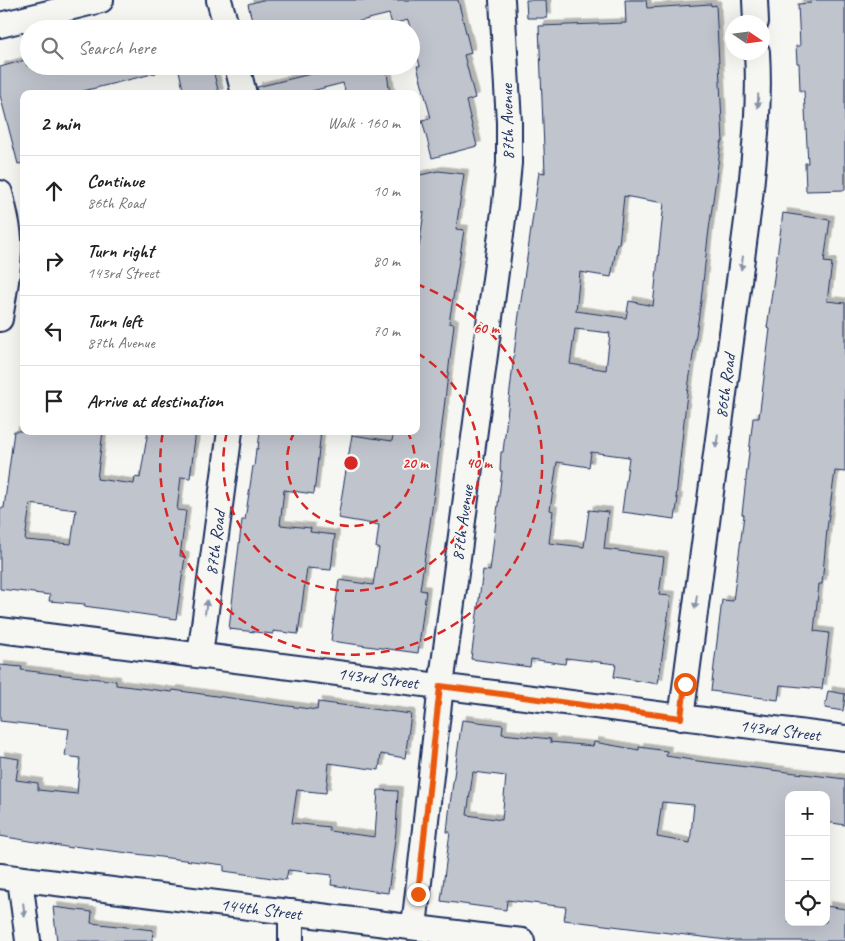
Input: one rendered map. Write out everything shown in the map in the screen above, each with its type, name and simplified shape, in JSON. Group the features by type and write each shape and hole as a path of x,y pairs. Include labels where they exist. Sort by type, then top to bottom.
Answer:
{"street":[{"path":"0,25 100,0"},
{"path":"219,0 225,20"},
{"name":"87th Avenue","path":"414,927 440,686 504,214 509,163 509,122 502,0"},
{"path":"754,0 755,15"},
{"name":"86th Road","path":"681,718 750,198 759,94 757,60"},
{"path":"239,75 243,90"},
{"path":"0,193 9,238 9,257 0,319"},
{"name":"87th Road","path":"200,655 229,435"},
{"name":"143rd Street","path":"0,630 845,738"},
{"path":"10,878 28,941"},
{"name":"144th Street","path":"10,878 522,941"},
{"path":"291,912 291,941"}],"building":[{"path":"262,0 458,0 471,53 464,55 475,98 466,101 477,146 432,158 422,120 431,118 419,75 420,20 391,20 389,14 365,20 252,20 248,4"},
{"path":"526,0 546,0 547,18 527,18"},
{"path":"625,0 646,0 647,8 716,5 723,142 721,142 686,402 675,519 622,512 629,457 591,452 589,467 557,462 550,510 553,511 549,543 584,547 589,510 608,512 604,549 664,557 659,595 671,596 658,684 614,677 616,664 566,658 565,664 531,659 530,667 471,659 483,570 490,571 502,471 500,471 501,452 503,452 517,329 539,172 545,173 539,26 626,23","holes":["624,196 664,203 653,306 629,301 626,318 576,311 580,272 611,277 617,244 619,244","575,329 610,333 606,370 570,364"]},
{"path":"810,0 845,0 845,190 806,191 805,163 808,163 804,91 800,91 796,46 800,46 798,4 811,3"},
{"path":"20,61 20,75 148,75 87,90 20,90 20,164 18,164 0,95 0,67"},
{"path":"180,75 214,75 218,90 183,90"},
{"path":"306,75 387,75 389,90 345,90 343,83 316,90 257,90 257,87"},
{"path":"438,171 464,174 456,229 464,230 449,323 454,324 432,509 420,590 426,591 418,653 331,641 339,580 373,585 379,548 376,548 379,525 338,518 352,435 392,441 393,435 420,435 420,240 424,212 420,212 420,175"},
{"path":"783,213 830,220 824,262 832,263 827,301 845,303 845,472 835,471 822,584 819,584 814,631 829,633 822,689 780,685 778,700 711,691 722,600 733,601 744,515 742,514 753,418 759,418 770,329 767,328"},
{"path":"14,431 20,431 20,435 102,435 97,479 134,484 135,477 140,478 147,435 195,435 190,478 181,477 177,510 186,511 180,556 185,557 176,619 84,606 85,604 49,601 50,595 0,589 0,508 4,508","holes":["30,504 76,510 71,544 25,540"]},
{"path":"260,435 321,435 314,494 284,490 280,525 311,528 310,532 335,535 331,570 307,568 298,634 273,631 273,634 229,629 242,520 245,520 256,449 258,449"},
{"path":"0,665 22,667 21,670 116,681 116,685 172,692 173,690 317,710 318,702 411,714 405,758 381,754 379,770 329,763 326,793 297,790 292,823 329,827 329,831 375,837 378,790 398,791 396,832 388,893 331,885 332,875 288,870 286,880 224,871 224,865 73,846 72,848 0,836 0,756 19,759 16,780 38,783 38,790 77,794 80,758 65,756 69,729 0,721"},
{"path":"828,691 845,694 843,711 825,708"},
{"path":"462,720 503,725 502,734 551,739 550,742 593,746 594,742 639,750 639,747 667,751 666,756 698,761 845,779 845,825 830,823 830,791 785,791 785,926 830,926 830,907 845,909 845,941 735,941 564,920 566,907 507,900 506,910 441,901 450,832 447,832","holes":["473,772 506,776 502,820 467,815","662,802 694,805 690,843 657,837"]},
{"path":"53,907 92,912 91,923 153,930 152,941 57,941"}],"route":[{"path":"418,894 440,686 681,718 685,684"}]}
